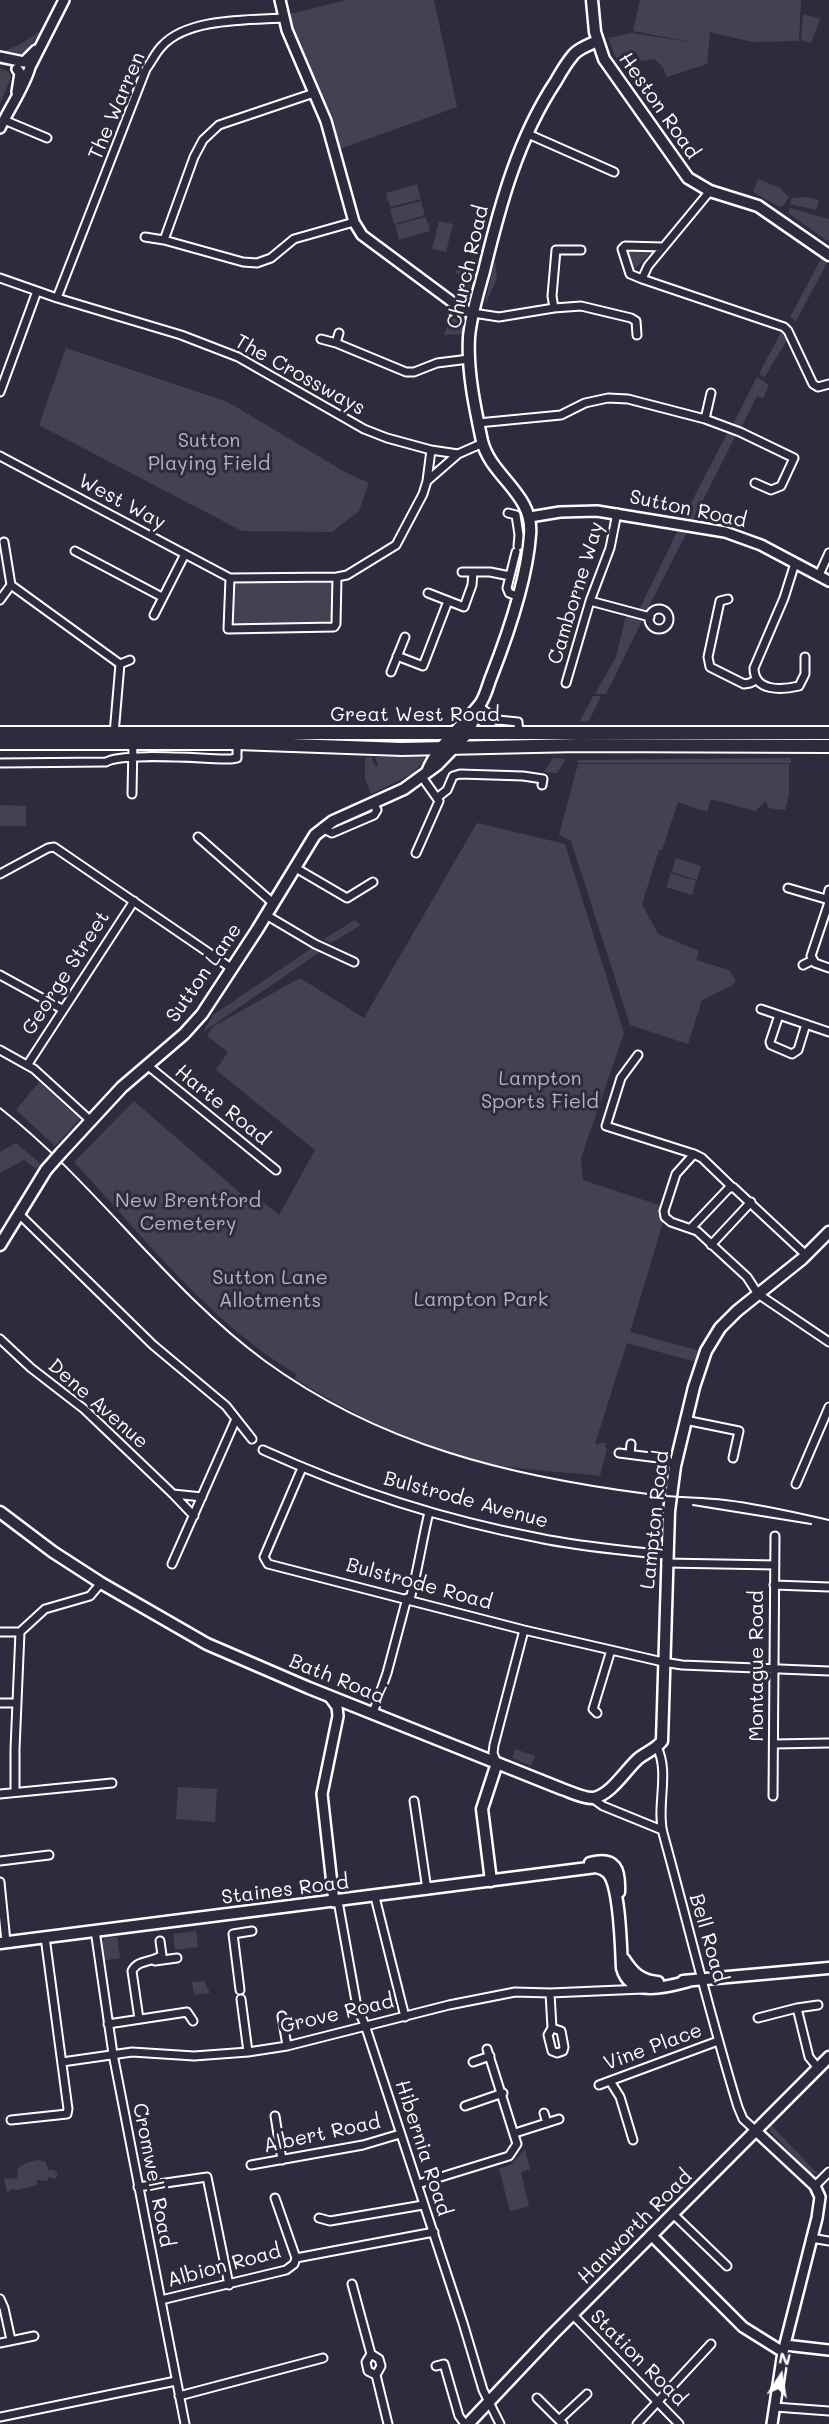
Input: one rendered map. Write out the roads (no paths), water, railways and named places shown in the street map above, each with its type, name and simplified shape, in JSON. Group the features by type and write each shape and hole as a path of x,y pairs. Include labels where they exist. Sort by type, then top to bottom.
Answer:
{"highway":[{"name":"Great West Road","path":"0,733 363,734 387,740 448,743 467,734 829,733"},
{"name":"Great West Road","path":"0,743 829,746"}],"main road":[{"name":"Heston Road","path":"592,0 597,41 612,74 680,169 695,184 758,206 829,255"},
{"name":"Church Road","path":"530,517 520,495 495,469 483,443 469,358 473,313 503,196 528,134 544,99 572,56 597,41"},
{"path":"467,734 501,651 517,596 531,534 530,517"},
{"path":"425,774 479,705"},
{"name":"Sutton Lane","path":"0,1245 46,1170 122,1087 184,1034 201,1014 266,915 306,846 322,828 404,789 425,774"},
{"name":"Lampton Road","path":"657,1747 662,1741 666,1559 675,1466 685,1420 704,1358 713,1338 728,1320 806,1255 829,1232"},
{"name":"Bath Road","path":"0,1510 53,1551 101,1583 207,1644 356,1707 562,1789 591,1798"},
{"path":"591,1798 605,1792 640,1757 657,1747"},
{"path":"491,1881 482,1809 497,1763"},
{"name":"Staines Road","path":"3,1943 427,1890 573,1869 598,1861 609,1862 615,1867 620,1884 618,1912 624,1975 631,1982"},
{"path":"622,1956 632,1971 648,1981 703,1980 829,1968"},
{"path":"631,1982 640,1987 654,1988 689,1981"},
{"name":"Hanworth Road","path":"467,2424 829,2056"}],"street":[{"path":"47,138 2,124 16,94 23,86 23,68 40,46 64,0"},
{"path":"280,0 283,18 326,121 354,222 362,235 463,310 499,317 581,306 631,318 636,321 637,335"},
{"name":"The Warren","path":"57,298 146,69 163,44 184,31 213,23 283,18"},
{"path":"0,58 23,68"},
{"path":"164,240 194,157 203,140 219,125 314,93"},
{"path":"528,134 614,172"},
{"path":"642,279 648,266 710,191"},
{"path":"145,237 243,262 257,263 271,258 294,239 354,222"},
{"path":"663,247 625,246 622,249 630,274 784,327 813,384 818,387 829,384"},
{"path":"554,308 552,296 556,250 580,250"},
{"name":"The Crossways","path":"0,278 57,298 181,335 238,357 364,429 431,450 458,454"},
{"path":"0,392 37,291"},
{"path":"336,343 339,333"},
{"path":"321,339 406,372 414,372 437,363 469,358"},
{"path":"705,419 711,393"},
{"path":"478,423 561,415 585,403 608,398 638,401 705,419 740,432 794,458 781,486 771,490 755,483"},
{"path":"427,481 458,454 483,443"},
{"path":"337,577 336,624 334,627 228,629 230,578 337,577 347,575 396,545 419,503 427,481 431,450"},
{"name":"West Way","path":"0,456 230,578"},
{"name":"Sutton Road","path":"530,517 560,512 617,513 734,534 829,581"},
{"path":"508,513 516,515 519,535 507,588 509,593 517,596"},
{"name":"Camborne Way","path":"566,683 590,601 610,548 617,513"},
{"path":"519,535 531,534"},
{"path":"4,542 11,585 120,664"},
{"path":"75,551 162,597"},
{"path":"819,575 829,553"},
{"path":"154,615 185,554"},
{"path":"795,563 784,598 754,668 756,680 770,688 800,686 805,674 805,657"},
{"path":"462,572 490,572 510,576"},
{"path":"428,593 464,607 472,585 473,572"},
{"path":"0,600 11,585"},
{"path":"728,599 720,601 708,657 710,666 744,684 756,680"},
{"path":"397,656 423,666 448,601"},
{"path":"590,601 650,617"},
{"path":"391,672 405,637"},
{"path":"120,664 130,660"},
{"path":"114,734 120,664"},
{"path":"479,705 498,720 518,722 519,735"},
{"path":"132,794 133,743"},
{"path":"0,763 106,762 112,759 133,758 231,759 237,758 237,743"},
{"path":"416,853 435,813 438,797 425,774"},
{"path":"438,797 447,790 453,776 460,774 523,776 543,779 543,785"},
{"path":"198,837 273,903"},
{"path":"0,874 54,847 231,968"},
{"path":"294,867 347,898 373,882"},
{"path":"788,888 828,900"},
{"path":"829,890 811,956 815,963 829,968"},
{"name":"George Street","path":"28,1064 134,901"},
{"path":"266,915 315,944 354,962"},
{"path":"803,965 813,960"},
{"path":"0,975 62,1009"},
{"path":"761,1009 829,1032"},
{"path":"779,1015 770,1042 771,1045 792,1054 798,1050 806,1024"},
{"path":"0,1050 28,1064 92,1121"},
{"path":"638,1055 621,1078 606,1126 702,1158 806,1255"},
{"name":"Harte Road","path":"147,1065 276,1170"},
{"path":"694,1154 676,1174 664,1211 665,1217 670,1222 697,1231 747,1277 758,1294 829,1342"},
{"path":"691,1228 731,1186"},
{"path":"711,1245 751,1202"},
{"path":"19,1214 153,1345 226,1406 252,1439"},
{"name":"Dene Avenue","path":"0,1340 31,1368 84,1409 194,1516"},
{"path":"796,1484 829,1407"},
{"path":"172,1564 236,1419"},
{"path":"685,1420 739,1431 733,1458"},
{"path":"630,1454 631,1444"},
{"name":"Bulstrode Avenue","path":"263,1450 302,1468 429,1512 540,1539 666,1559 775,1565"},
{"path":"620,1453 666,1459 675,1466"},
{"name":"Bulstrode Road","path":"302,1468 267,1550 265,1561 273,1565 409,1598 524,1630 663,1662 682,1665 829,1671"},
{"path":"173,1494 202,1497"},
{"path":"373,1713 387,1676 420,1563 421,1544 429,1512"},
{"name":"Montague Road","path":"774,1796 775,1536"},
{"path":"0,1632 20,1632 45,1609 90,1596 101,1583"},
{"path":"774,1586 829,1587"},
{"path":"497,1763 493,1753 495,1740 524,1630"},
{"path":"15,1792 20,1632"},
{"path":"597,1713 593,1709 611,1650"},
{"path":"328,1695 337,1707 338,1716 322,1794 336,1901"},
{"path":"0,1703 17,1703"},
{"path":"338,1716 346,1708 356,1707"},
{"path":"774,1744 829,1743"},
{"name":"Bell Road","path":"657,1747 662,1759 662,1830 738,2107 743,2118 756,2131"},
{"path":"0,1794 112,1783"},
{"name":"Bath Road","path":"591,1798 603,1806 662,1830"},
{"path":"414,1801 427,1890"},
{"path":"0,1861 49,1855"},
{"path":"0,1882 3,1943"},
{"path":"375,1897 405,2017"},
{"name":"Hibernia Road","path":"336,1901 357,2007 434,2232 488,2402 500,2424"},
{"name":"Cromwell Road","path":"95,1930 113,2054 184,2424"},
{"path":"240,1990 233,1934 252,1931"},
{"path":"11,2120 66,2114 69,2109 45,1937"},
{"path":"156,1961 162,1955 160,1941"},
{"path":"139,2019 132,1971 140,1963 177,1958"},
{"path":"619,1991 631,1982"},
{"name":"Grove Road","path":"62,2062 132,2052 194,2056 287,2046 365,2025 515,1992 550,1993 654,1988"},
{"path":"550,1993 552,2028"},
{"path":"241,1999 248,2052"},
{"path":"758,2018 818,2005"},
{"path":"796,2008 809,2057 818,2068"},
{"path":"108,2024 187,2012 193,2020"},
{"path":"282,2016 287,2046"},
{"name":"Vine Place","path":"599,2085 718,2040"},
{"path":"418,2184 509,2156 517,2144 488,2053 473,2061"},
{"path":"610,2081 620,2097 633,2140"},
{"path":"465,2106 475,2107 502,2093"},
{"path":"544,2113 547,2122"},
{"path":"275,2116 282,2160"},
{"path":"515,2133 559,2119"},
{"path":"756,2131 815,2186 820,2197 784,2348 772,2424"},
{"name":"Albert Road","path":"251,2165 363,2145 400,2134"},
{"path":"815,2186 829,2172"},
{"path":"138,2187 207,2177 229,2285"},
{"path":"275,2198 296,2258"},
{"path":"319,2218 330,2221 423,2205"},
{"path":"673,2214 727,2266"},
{"name":"Albion Road","path":"161,2300 286,2270 294,2264 296,2258 434,2232"},
{"path":"651,2235 743,2327 784,2348 829,2350"},
{"path":"811,2238 829,2241"},
{"path":"352,2284 371,2354 379,2359 381,2366 376,2375 388,2424"},
{"path":"0,2299 10,2340"},
{"name":"Station Road","path":"573,2315 680,2424"},
{"path":"0,2343 34,2336"},
{"path":"638,2424 711,2344"},
{"path":"179,2396 322,2358"},
{"path":"436,2366 444,2364 459,2416 467,2424"},
{"path":"0,2417 176,2381"},
{"path":"537,2398 561,2422 587,2394"},
{"path":"775,2407 829,2411"}],"railway":[{"path":"0,1108 68,1169 163,1269 229,1332 265,1361 309,1390 354,1415 400,1435 496,1466 596,1487 738,1502 829,1520"},
{"path":"693,1505 811,1524"}],"park label":[{"name":"Sutton Playing Field","path":"209,452"},
{"name":"Lampton Sports Field","path":"540,1090"},
{"name":"New Brentford Cemetery","path":"188,1212"},
{"name":"Sutton Lane Allotments","path":"270,1290"},
{"name":"Lampton Park","path":"481,1300"}]}
